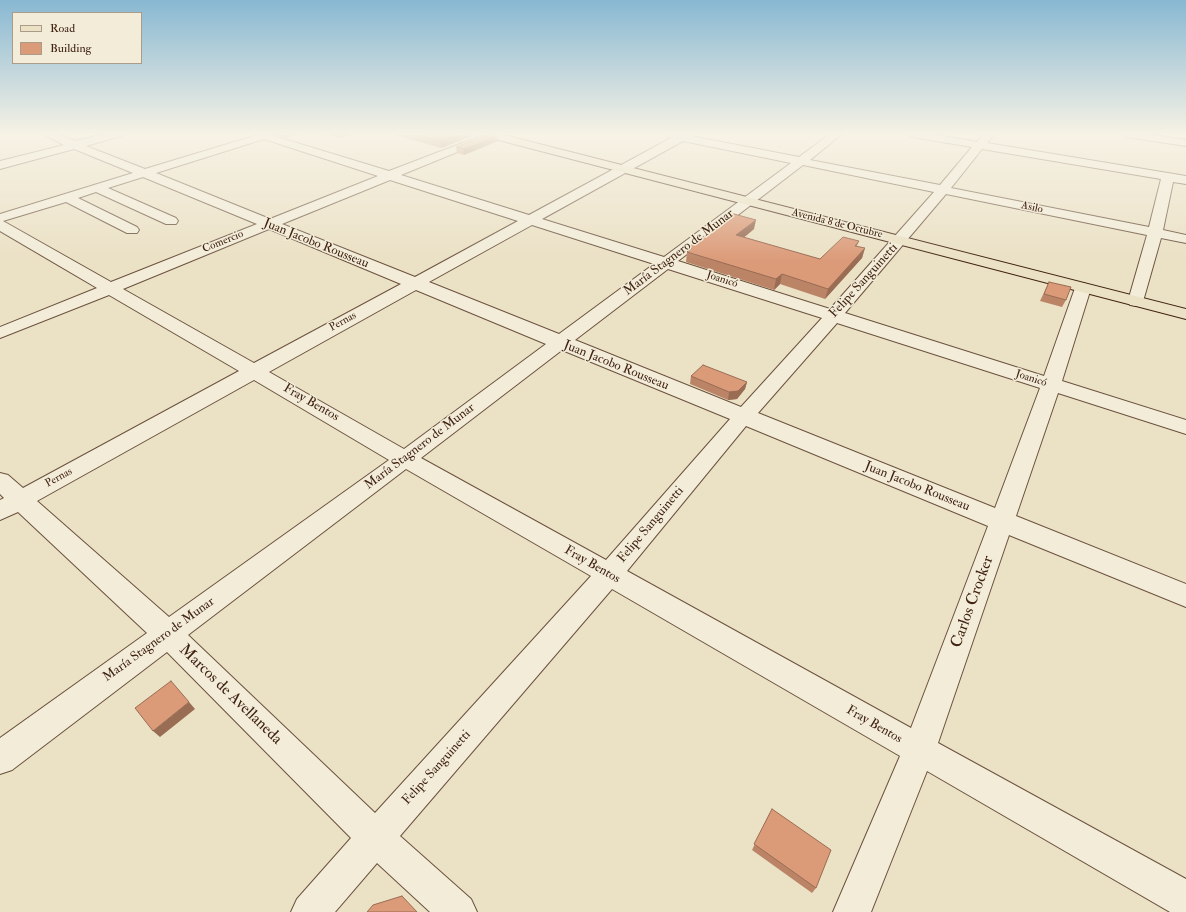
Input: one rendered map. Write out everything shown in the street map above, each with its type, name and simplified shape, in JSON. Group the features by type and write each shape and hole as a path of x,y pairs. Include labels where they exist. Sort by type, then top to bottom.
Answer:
{"main road":[{"name":"Avenida 8 de Octubre","path":"648,177 749,201 1186,314"}],"street":[{"path":"0,218 133,177"},
{"name":"Juan Jacobo Rousseau","path":"152,177 559,343 1186,596"},
{"name":"Comercio","path":"0,333 386,177"},
{"name":"Joanicó","path":"395,177 1186,427"},
{"name":"Pernas","path":"7,497 255,371 609,177"},
{"name":"María Stagnero de Munar","path":"0,758 405,459 782,177"},
{"name":"Asilo","path":"877,177 1186,239"},
{"name":"Felipe Sanguinetti","path":"310,912 609,574 743,417 901,240 952,177"},
{"path":"1136,301 1155,233 1168,177 1186,180"},
{"path":"97,188 171,221"},
{"path":"135,205 181,189"},
{"path":"67,197 132,230"},
{"name":"Fray Bentos","path":"0,225 108,289 255,371 405,459 1186,900"},
{"name":"Carlos Crocker","path":"852,912 919,750 1002,522 1083,288"},
{"name":"Marcos de Avellaneda","path":"7,497 168,634 375,837 458,912"}],"building":[{"path":"734,214 756,220 736,235 820,259 843,237 859,241 855,246 865,248 828,289 782,274 776,279 687,252 692,248 689,247"},
{"path":"1049,282 1071,287 1066,300 1044,294"},
{"path":"703,365 747,382 738,391 729,392 691,376"},
{"path":"171,681 189,702 153,731 135,708"},
{"path":"772,809 831,850 816,888 754,844"},
{"path":"402,896 417,912 367,912 373,905"}]}
